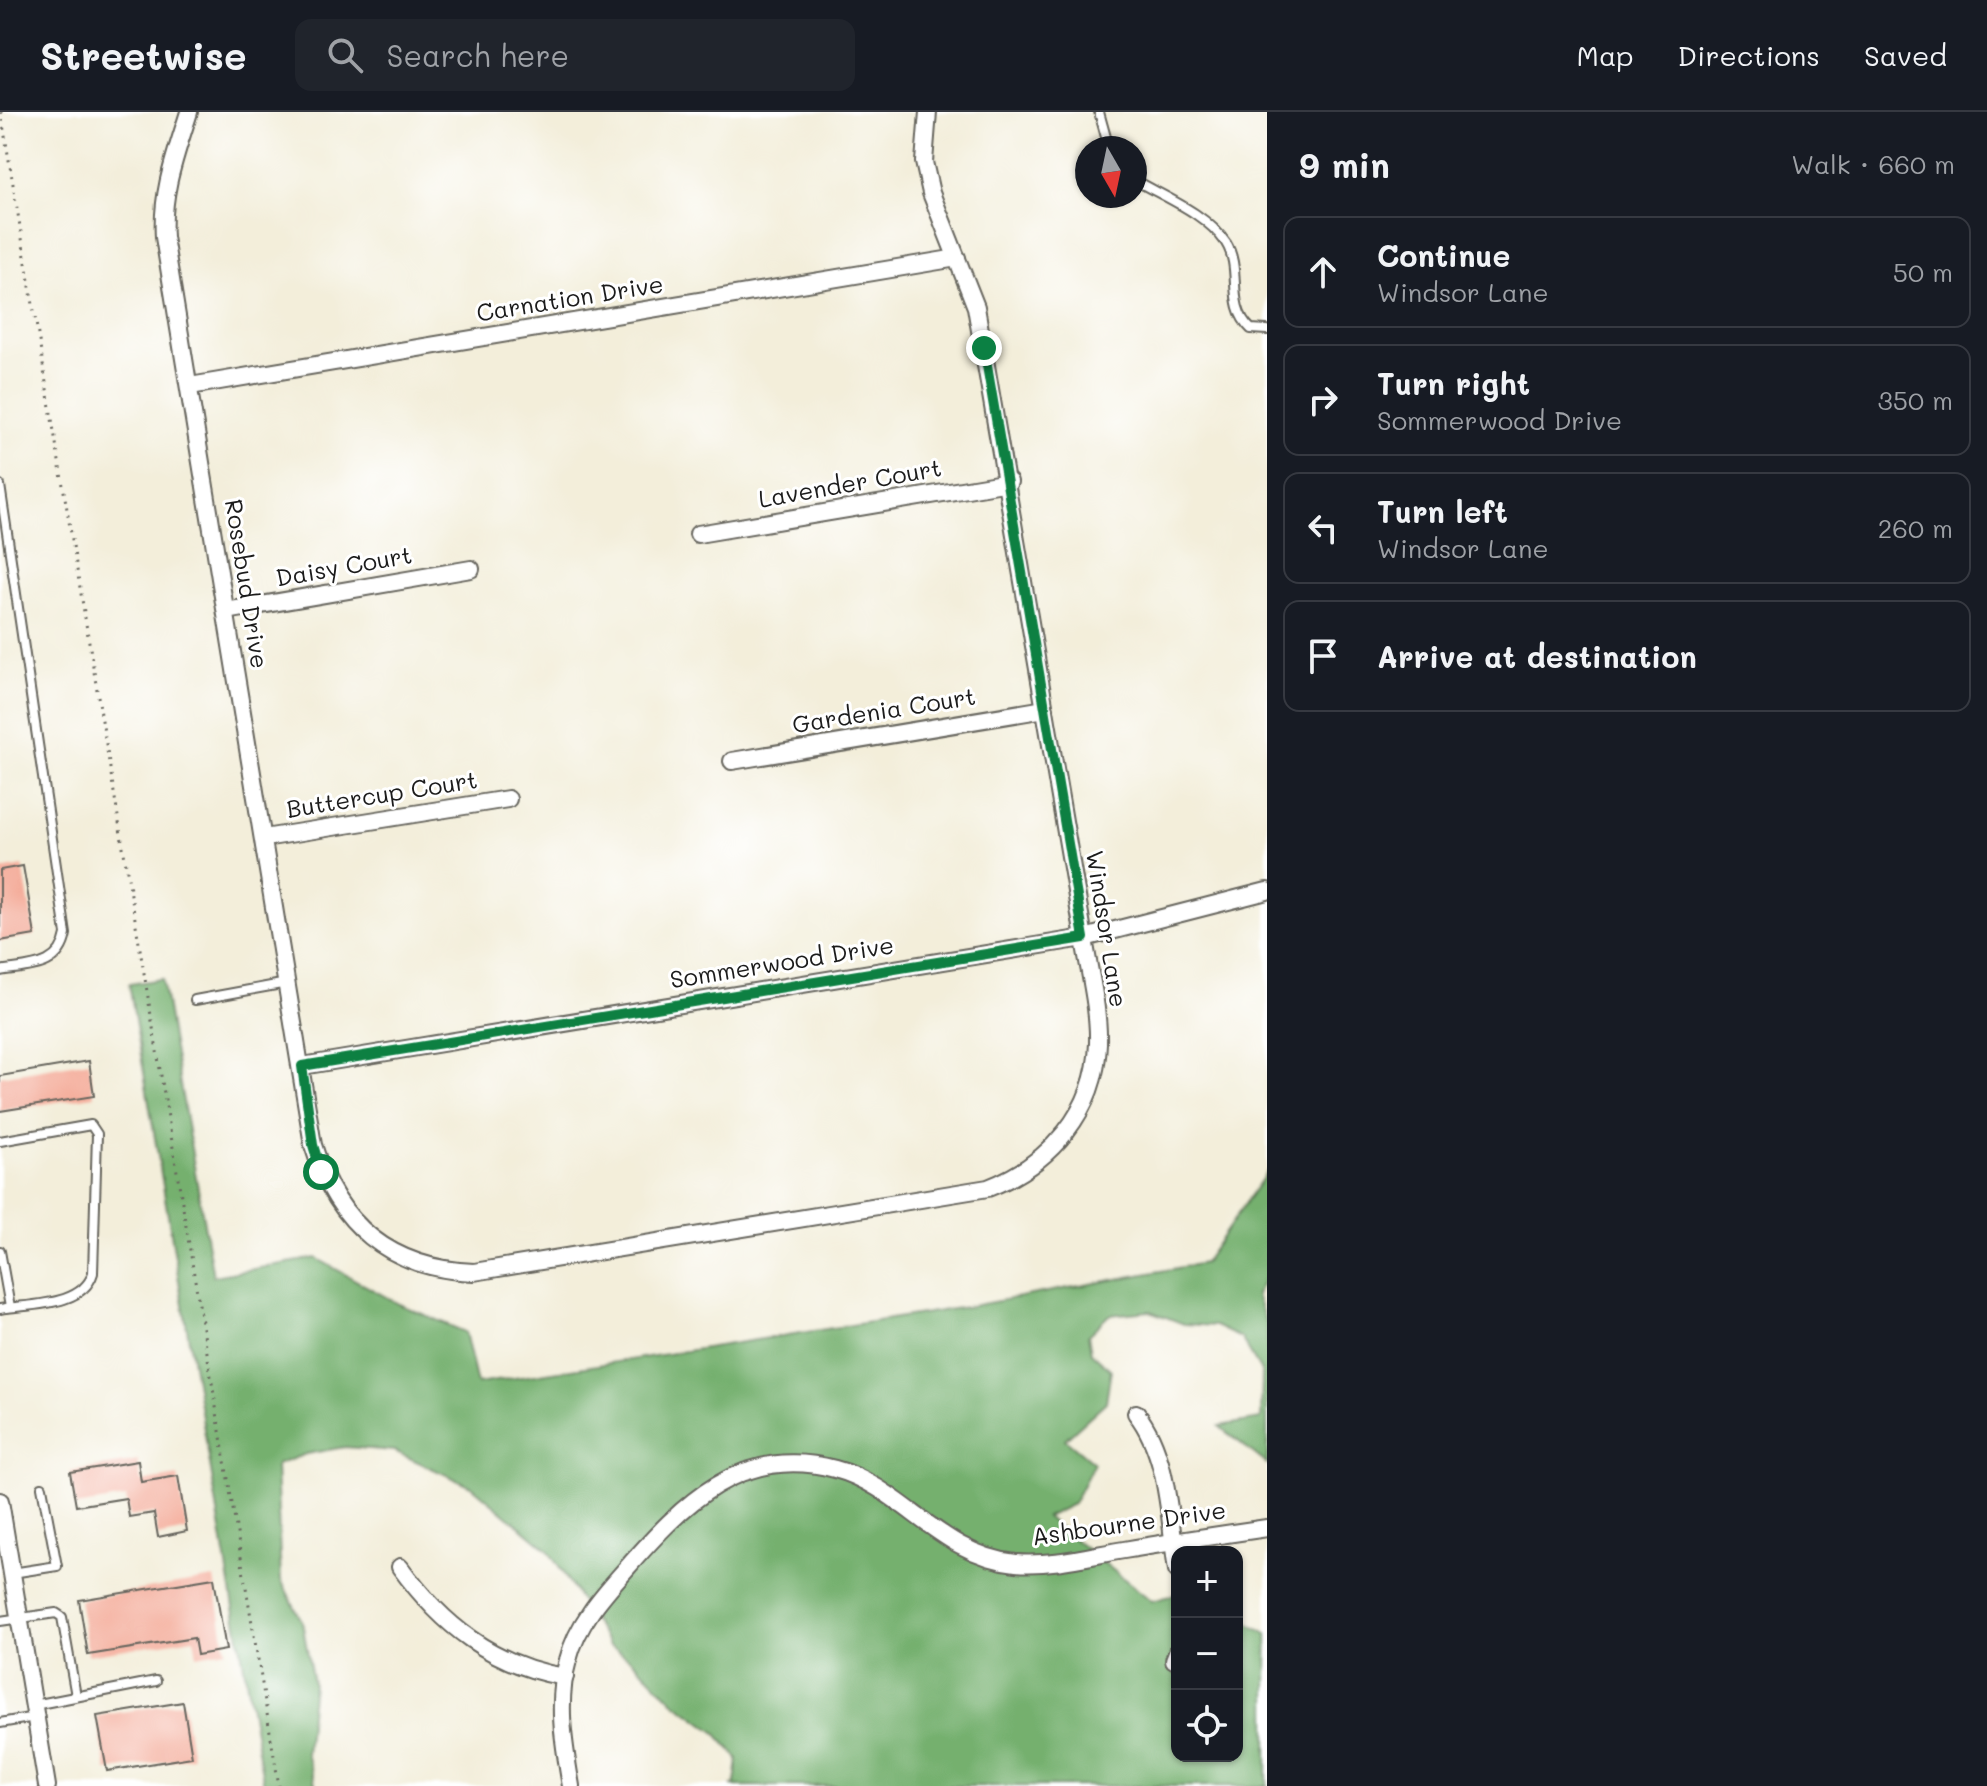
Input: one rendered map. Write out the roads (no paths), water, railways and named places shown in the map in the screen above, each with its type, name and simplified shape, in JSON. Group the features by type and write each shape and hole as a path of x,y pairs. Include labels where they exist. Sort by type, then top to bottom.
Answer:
{"street":[{"name":"Rosebud Drive","path":"189,112 169,174 162,216 167,266 190,386 302,1066"},
{"name":"Windsor Lane","path":"302,1066 313,1145 321,1172 344,1213 379,1243 409,1260 437,1268 474,1272 988,1188 1018,1174 1049,1152 1077,1116 1087,1095 1098,1043 1084,938 1009,482 976,307 931,193 924,162 928,112"},
{"name":"Carnation Drive","path":"190,386 957,258"},
{"name":"Lavender Court","path":"698,534 1009,482"},
{"name":"Daisy Court","path":"226,611 471,569"},
{"name":"Gardenia Court","path":"732,761 1045,709"},
{"name":"Buttercup Court","path":"264,838 508,799"},
{"name":"Sommerwood Drive","path":"302,1066 1084,938 1267,891"},
{"path":"1136,1413 1145,1425 1158,1457 1173,1546"},
{"name":"Ashbourne Drive","path":"571,1786 562,1724 565,1677 576,1639 590,1612 647,1545 699,1493 737,1474 756,1468 799,1464 839,1470 873,1487 952,1543 992,1559 1039,1563 1267,1528"},
{"path":"0,1502 47,1786"},
{"path":"400,1567 431,1606 475,1644 519,1667 565,1677"}],"lane":[{"path":"1099,112 1106,136"},
{"path":"1147,186 1184,205 1226,242 1237,313 1251,329 1267,330"},
{"path":"0,485 4,530 66,934 63,950 55,959 0,971"},
{"path":"195,1000 288,983"},
{"path":"0,1141 91,1125 97,1134 93,1273 90,1284 74,1297 0,1309"},
{"path":"0,1251 10,1307"},
{"path":"12,1573 57,1566 42,1487"},
{"path":"0,1621 56,1613 62,1617 76,1696"},
{"path":"0,1723 76,1696 156,1681"}]}
